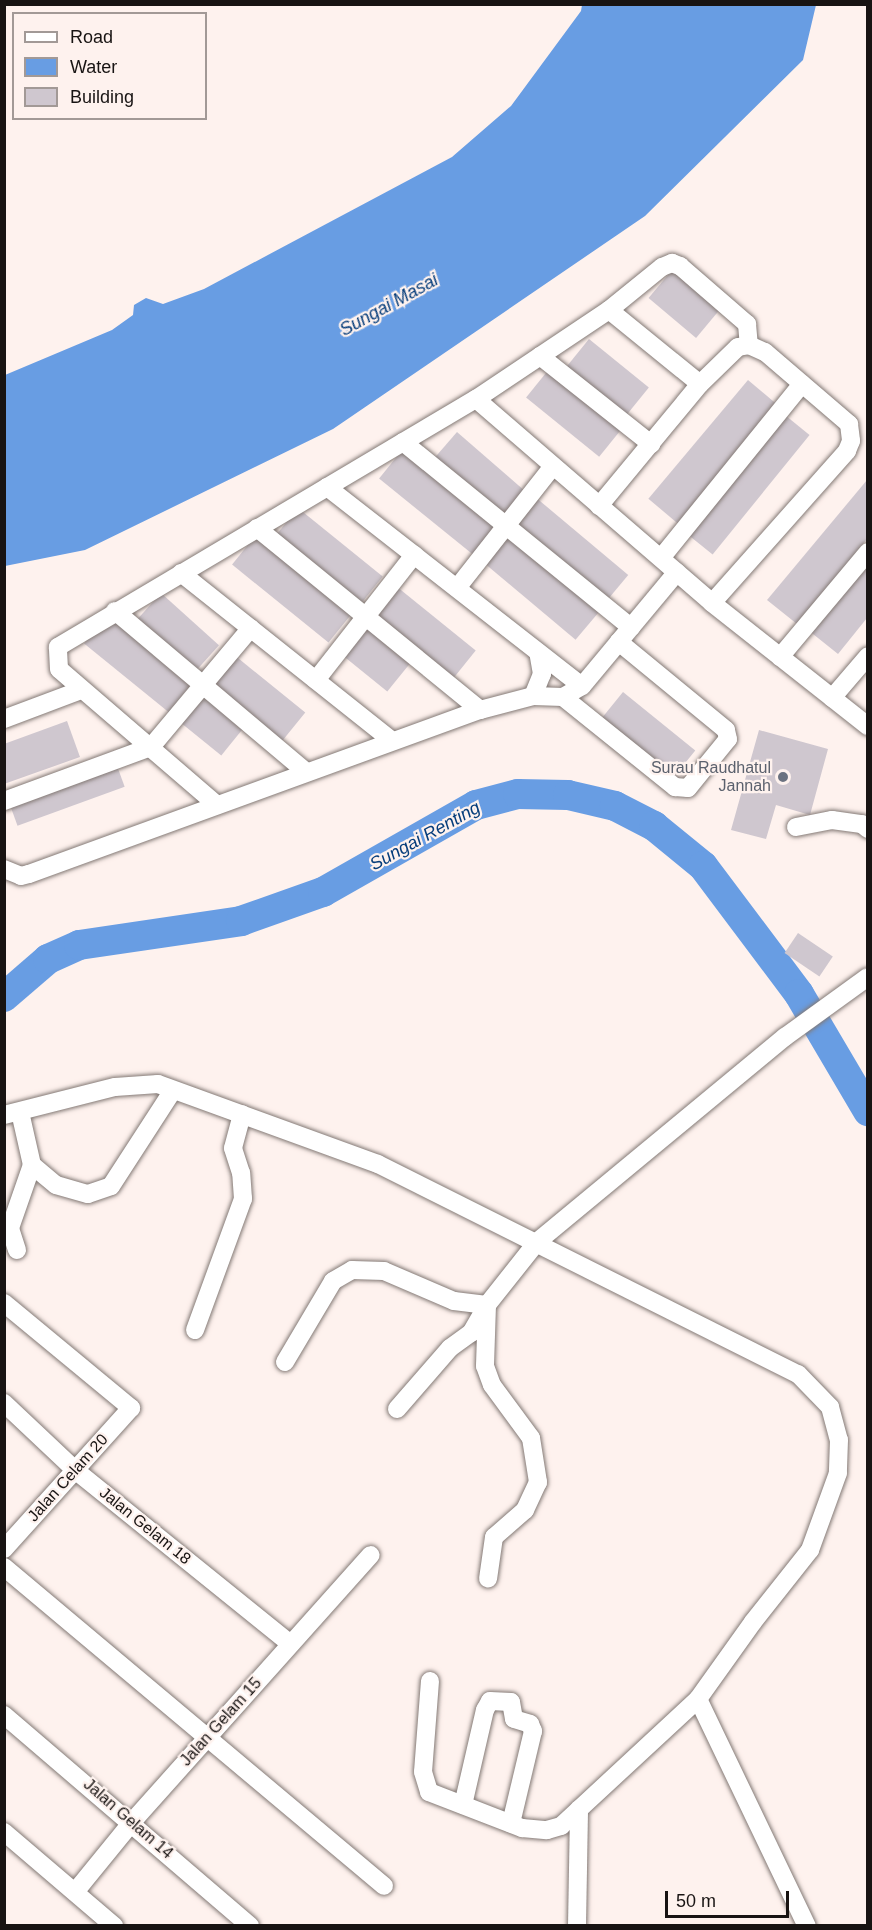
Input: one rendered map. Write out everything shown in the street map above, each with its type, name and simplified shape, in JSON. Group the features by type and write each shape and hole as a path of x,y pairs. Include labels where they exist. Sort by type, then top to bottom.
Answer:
{"street":[{"path":"217,805 59,669 58,647 115,611 476,399 609,310 672,264 747,324 749,345"},
{"path":"609,310 700,384"},
{"path":"599,506 700,384 738,347 749,345 765,352 849,424 860,429 847,451 712,603"},
{"path":"540,356 651,444"},
{"path":"661,558 802,384"},
{"path":"476,399 712,603 867,726"},
{"path":"403,442 631,627"},
{"path":"457,588 553,466"},
{"path":"327,487 582,686"},
{"path":"257,528 480,710"},
{"path":"780,657 867,552"},
{"path":"316,680 414,555"},
{"path":"4,869 21,876 29,874 480,710 533,696 562,697 582,686 677,572"},
{"path":"181,573 392,741"},
{"path":"115,611 306,772"},
{"path":"4,801 151,747 205,686 251,628"},
{"path":"562,697 682,790 688,788 725,743 726,730 619,642"},
{"path":"533,696 542,674 538,652"},
{"path":"832,698 867,656"},
{"path":"4,718 81,690"},
{"path":"796,827 832,820 862,824 867,829"},
{"path":"397,1409 450,1348 471,1333 487,1305 537,1242 785,1037 867,977"},
{"path":"173,1090 111,1186 88,1194 56,1185 32,1165 12,1113 115,1086 158,1084 242,1114 378,1164 537,1242 798,1374 830,1407 839,1440 838,1473 810,1550 753,1622 698,1699 561,1826 547,1830 511,1823 429,1792 423,1783 430,1681"},
{"path":"195,1330 243,1199 241,1173 232,1148 242,1114"},
{"path":"17,1251 10,1228 32,1165"},
{"path":"285,1362 333,1281 352,1270 384,1271 454,1301 487,1305"},
{"name":"Jalan Celam 20","path":"4,1303 131,1408 4,1549"},
{"path":"487,1305 485,1366 492,1386 531,1438 538,1482 525,1510 494,1537 488,1579"},
{"name":"Jalan Gelam 18","path":"4,1403 75,1470 291,1644"},
{"name":"Jalan Gelam 15","path":"75,1892 132,1822 371,1555"},
{"path":"4,1567 384,1886"},
{"path":"698,1699 807,1926"},
{"path":"463,1805 485,1710 490,1701 511,1702 514,1719 530,1724 533,1731 511,1823"},
{"name":"Jalan Gelam 14","path":"4,1715 132,1822 250,1926"},
{"path":"577,1926 579,1809"},
{"path":"4,1832 114,1926"}],"water":[{"name":"Sungai Masai","path":"582,5 816,5 803,60 645,216 333,429 85,550 5,566 5,375 112,330 133,315 134,305 146,298 163,304 204,289 452,157 511,106 581,11"}],"building":[{"path":"673,269 720,309 696,338 649,298"},
{"path":"589,339 649,387 625,417 565,369"},
{"path":"550,368 623,427 599,457 526,398"},
{"path":"748,380 777,404 677,523 648,499"},
{"path":"780,411 810,435 713,555 683,531"},
{"path":"457,432 527,493 502,522 432,461"},
{"path":"403,449 499,527 475,557 379,479"},
{"path":"867,480 867,539 797,624 767,600"},
{"path":"534,496 628,575 604,604 510,525"},
{"path":"298,508 383,577 359,606 274,538"},
{"path":"505,531 600,611 576,640 481,560"},
{"path":"256,535 352,613 328,643 232,565"},
{"path":"867,559 867,618 838,654 808,630"},
{"path":"391,582 476,651 452,680 367,612"},
{"path":"161,593 219,645 194,673 136,621"},
{"path":"108,614 193,683 169,712 84,644"},
{"path":"363,623 411,662 387,692 339,653"},
{"path":"233,654 305,713 281,742 209,684"},
{"path":"197,687 245,726 221,756 173,717"},
{"path":"623,692 695,751 671,780 599,722"},
{"path":"67,721 80,757 4,784 4,744"},
{"name":"Surau Raudhatul Jannah","path":"759,730 828,749 810,815 776,805 766,839 731,830"},
{"path":"112,752 125,787 18,826 5,791"},
{"path":"798,933 833,956 819,976 785,953"}],"waterway":[{"name":"Sungai Renting","path":"4,997 48,959 79,945 241,921 323,892 476,805 518,794 568,795 615,806 654,826 703,866 799,994 868,1111"}],"place":[{"name":"Surau Raudhatul Jannah","path":"783,777"}]}
